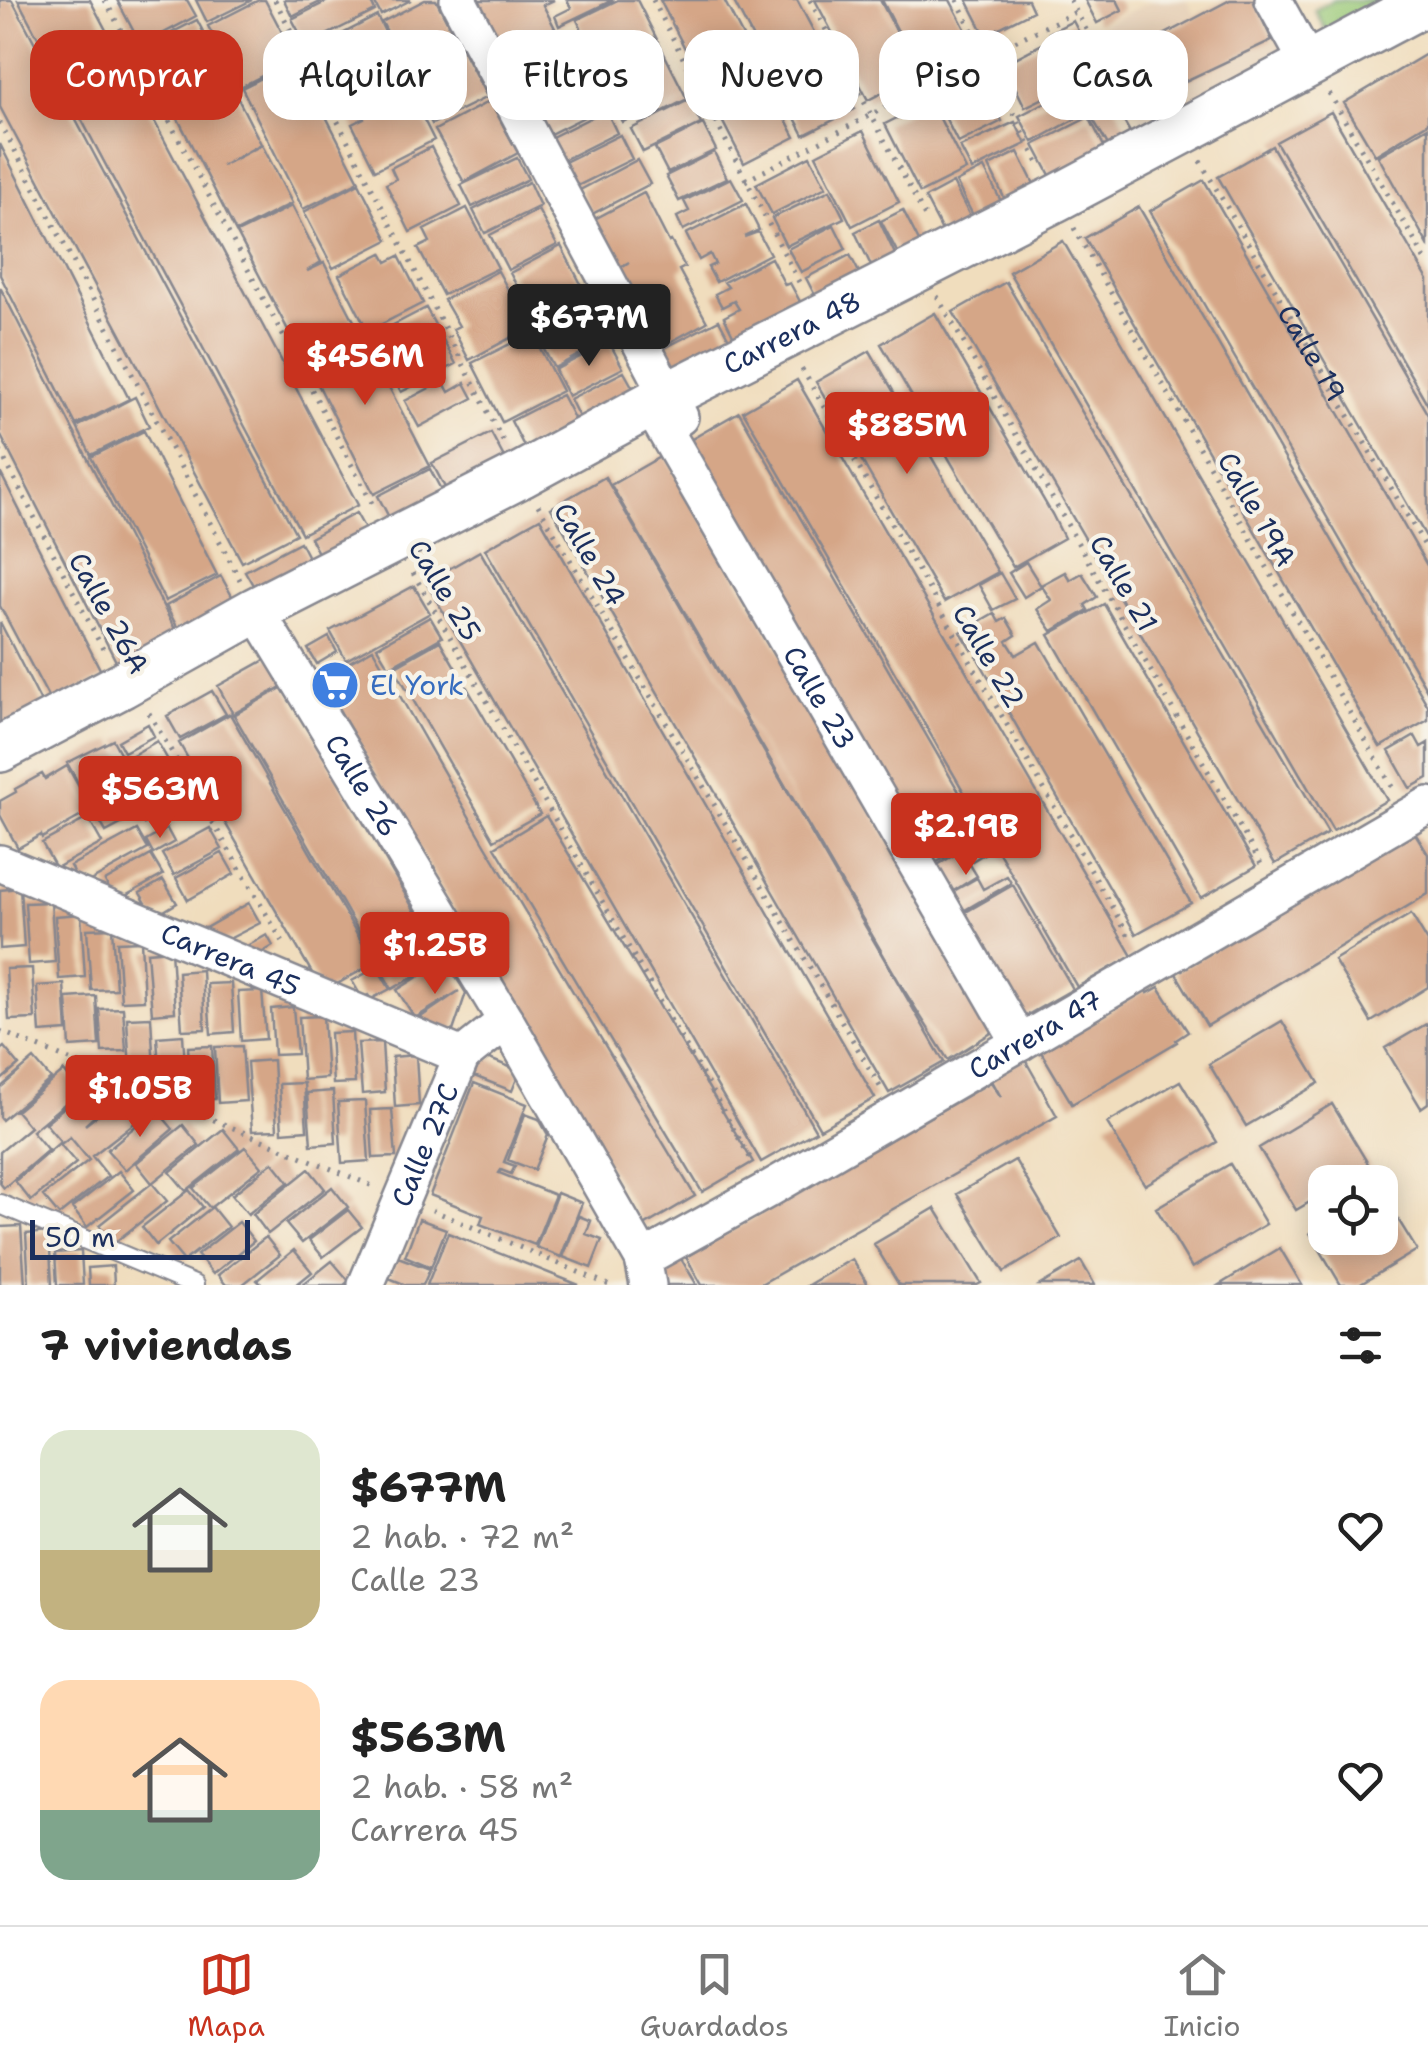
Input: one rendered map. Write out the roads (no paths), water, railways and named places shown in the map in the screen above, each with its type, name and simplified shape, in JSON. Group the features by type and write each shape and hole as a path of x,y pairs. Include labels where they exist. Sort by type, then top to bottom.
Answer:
{"street":[{"name":"Calle 23","path":"458,0 667,413 1020,1043"},
{"path":"1273,0 1317,76"},
{"name":"Carrera 48","path":"667,413 798,362 940,274 1064,210 1197,155 1428,1"},
{"name":"Carrera 48","path":"1064,210 1151,149 1428,31"},
{"name":"Carrera 48","path":"0,778 133,695 667,413 819,320 940,274"},
{"name":"Calle 26","path":"263,623 506,1021 645,1272"},
{"name":"Carrera 48","path":"0,749 133,695"},
{"name":"Carrera 47","path":"645,1272 769,1189 1419,810"},
{"name":"Carrera 45","path":"0,862 462,1056"},
{"name":"Calle 27C","path":"366,1285 462,1056 506,1021"}],"lane":[{"path":"0,1204 194,1285"}],"place":[{"name":"El York","path":"335,685"}]}
